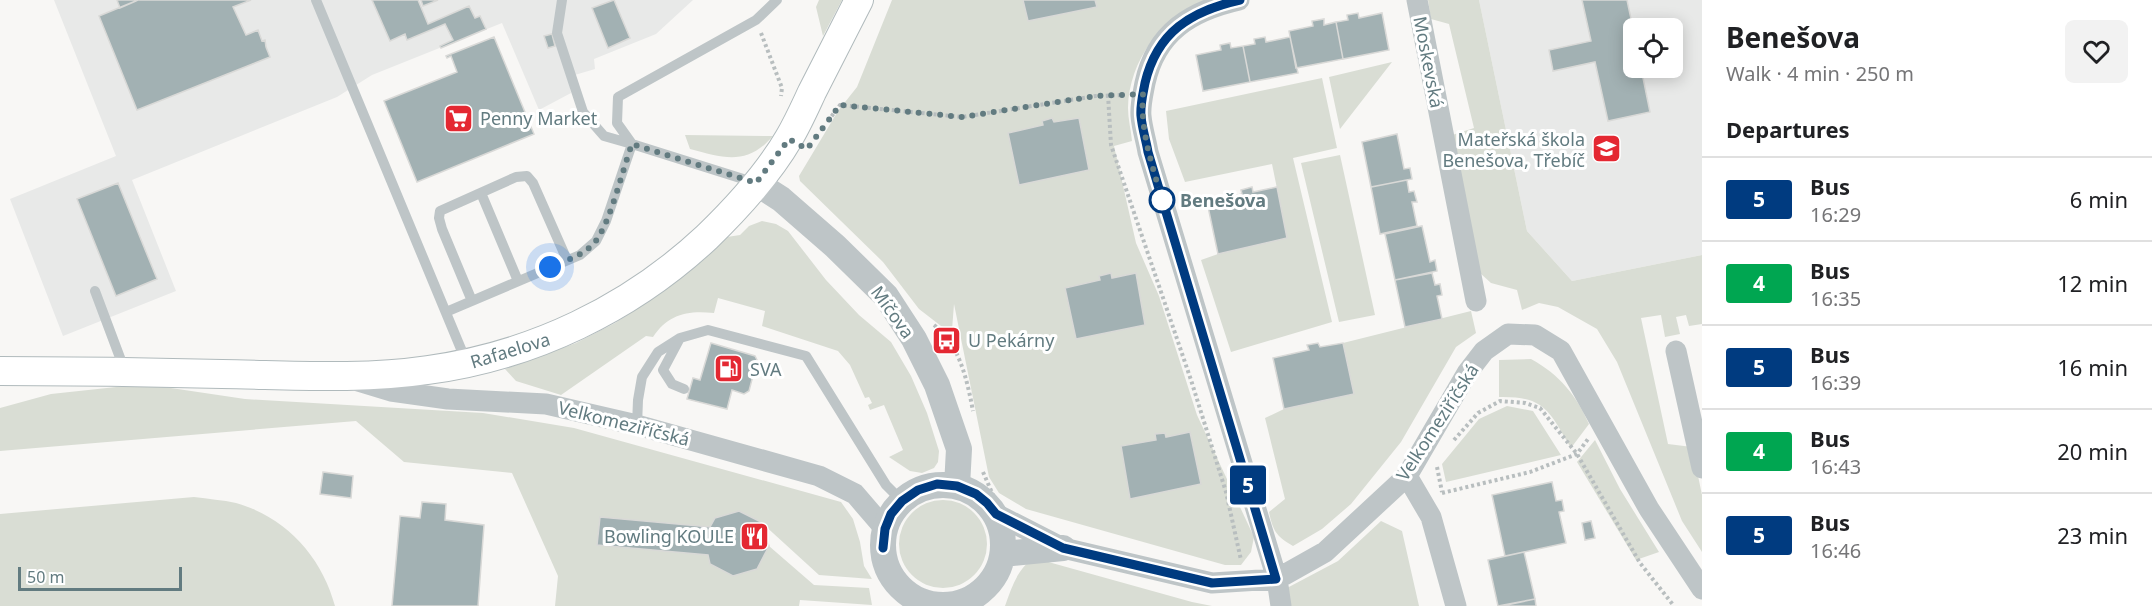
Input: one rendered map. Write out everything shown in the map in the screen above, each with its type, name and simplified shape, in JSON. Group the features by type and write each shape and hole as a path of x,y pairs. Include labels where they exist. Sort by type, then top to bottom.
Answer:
{"main road":[{"name":"Rafaelova","path":"0,371 340,375 426,370 467,364 548,339 606,312 657,280 721,223 756,183 789,139 859,0"}],"street":[{"path":"1239,0 1207,9 1178,25 1161,44 1154,58 1143,94 1141,115 1148,152 1276,579 1281,606"},
{"name":"Moskevská","path":"1417,0 1476,301"},
{"name":"Míčova","path":"756,183 790,207 835,246 886,296 914,339 937,385 959,450 957,486"},
{"name":"Velkomeziříčská","path":"340,375 391,391 448,399 546,404 637,424 819,476 855,494 885,529 891,514 902,501 918,490 937,484 957,486 976,494 987,503 1063,548 1212,583 1276,579 1325,552 1407,476 1467,373 1484,351 1508,334 1535,335 1561,351 1649,509 1702,589"},
{"path":"1676,351 1702,468"},
{"path":"1407,476 1431,517 1456,606"},
{"path":"885,529 883,548 887,567 896,583 910,596 928,604 947,606 967,601 984,590 997,574 1003,554 1003,534 998,508"},
{"path":"1003,554 1063,548"}],"lane":[{"path":"315,0 467,364"},
{"path":"562,0 557,33 583,112 604,136 756,183"},
{"path":"632,144 617,123 618,97 756,20 777,0"},
{"path":"446,312 580,255 596,241 606,221 632,144"},
{"path":"472,301 439,218 440,211 516,177 526,176 533,183 567,260"},
{"path":"481,193 518,281"},
{"path":"95,291 125,372"},
{"path":"637,424 642,377 658,352 680,338 708,330 806,356 886,485 902,501"},
{"path":"680,338 663,369 672,384 684,389"}],"path":[{"path":"756,20 782,88 781,99"},
{"path":"827,123 840,105 962,117 1108,95 1143,94"},
{"path":"1108,95 1111,145 1191,380 1226,492 1241,561"},
{"path":"931,322 946,334 967,378 974,420"},
{"path":"1450,445 1478,413 1500,401 1525,403 1540,408 1577,454 1640,563 1674,606"},
{"path":"1436,462 1442,493 1530,472 1577,454 1601,421"},
{"path":"981,462 983,473 998,508"}],"shaded area":[{"path":"54,0 693,0 656,34 594,59 595,69 568,77 571,93 539,110 502,23 372,75 337,97 132,180 176,291 63,336 10,199 116,156"},
{"path":"819,0 842,0 823,36 816,7"},
{"path":"892,0 1205,0 1175,17 1162,29 1141,57 1134,73 1128,108 1132,141 1114,146 1136,243 1159,296 1197,415 1254,537 1251,552 1241,565 1225,565 1026,509 999,493 989,477 954,304 952,330 941,326 919,309 883,262 800,181 799,176 838,111 857,87"},
{"path":"1428,0 1479,0 1527,231 1572,281 1702,255 1702,324 1689,326 1686,315 1676,317 1680,334 1665,337 1661,315 1641,318 1668,444 1692,447 1702,495 1702,552 1682,521 1617,362 1597,329 1558,307 1539,303 1522,310 1517,290 1491,283 1480,273 1449,136 1474,128 1449,24 1431,19"},
{"name":"Mateřská škola Benešova, Třebíč","path":"1479,0 1702,0 1702,255 1572,281 1527,231"},
{"path":"1392,62 1340,129 1329,77"},
{"path":"1322,78 1337,148 1293,158 1332,322 1231,352 1201,260 1287,238 1272,164 1185,182 1169,139 1166,111"},
{"path":"685,135 773,136 754,152 744,156 724,157 690,149"},
{"path":"1340,155 1375,315 1339,322 1301,163"},
{"path":"762,221 776,224 788,231 826,280 859,315 891,342 911,376 927,413 939,451 938,462 934,468 922,473 910,471 889,457 903,450 884,405 870,410 868,405 872,403 869,397 865,398 850,365 838,351 762,326 765,311 718,298 714,313 696,312 679,315 665,323 653,337 646,336 561,395 516,381 505,369 576,343 615,323 661,293 727,237 740,235 749,226"},
{"path":"1471,311 1476,333 1456,347 1401,442 1351,504 1322,529 1293,546 1283,539 1276,532 1269,512 1285,499 1265,418 1284,409 1354,394 1343,343"},
{"path":"1531,359 1559,379 1579,404 1589,424 1571,448 1551,415 1544,408 1527,399 1499,397 1499,360"},
{"path":"144,384 245,399 483,413 574,428 841,502 853,519 864,566 872,579 819,575 761,522 739,511 715,518 710,527 600,517 597,545 708,555 710,564 733,576 757,569 769,546 814,585 869,588 872,605 800,600 799,606 555,606 558,576 512,473 404,462 356,421 0,451 0,408 51,394"},
{"path":"1507,406 1533,411 1561,455 1446,482 1442,464 1479,419"},
{"path":"1595,440 1620,489 1659,552 1636,560 1577,462"},
{"path":"194,497 236,503 254,509 286,529 299,541 321,571 335,606 0,606 0,514"},
{"path":"934,500 952,500 968,507 980,519 987,535 987,553 980,569 968,581 952,588 934,588 918,581 906,569 899,553 899,535 906,519 918,507"},
{"path":"1381,521 1402,531 1419,606 1289,606 1287,588 1338,561"},
{"path":"1034,558 1212,606 1005,606 1019,573"}],"building":[{"path":"117,0 135,0 136,1 120,8"},
{"path":"138,0 251,0 233,7 246,35 258,30 262,41 265,40 270,57 137,110 99,16"},
{"path":"372,0 418,0 428,24 469,6 475,18 480,16 486,29 441,48 440,46 453,40 445,24 407,40 405,34 390,41"},
{"path":"421,0 438,0 423,6"},
{"path":"614,0 630,38 608,48 592,8"},
{"path":"1023,0 1095,0 1097,7 1028,21"},
{"path":"1582,0 1627,0 1631,18 1623,18 1623,78 1643,78 1650,112 1608,121 1595,62 1553,71 1549,50 1591,41"},
{"path":"1358,13 1359,18 1382,13 1389,50 1343,59 1336,22 1348,20 1347,15"},
{"path":"1324,19 1324,25 1336,22 1343,59 1296,68 1289,31 1313,26 1312,21"},
{"path":"552,34 555,46 548,48 544,36"},
{"name":"Penny Market","path":"494,37 534,134 417,182 384,101 457,72 451,56 447,58 446,56"},
{"path":"1265,37 1266,42 1290,37 1298,73 1250,82 1243,46 1255,44 1254,39"},
{"path":"1230,43 1231,48 1243,46 1250,82 1203,91 1196,55 1221,50 1220,45"},
{"path":"1052,118 1054,122 1079,118 1089,170 1019,185 1008,133 1043,125 1042,121"},
{"path":"1397,134 1404,169 1410,168 1412,179 1371,187 1362,142"},
{"path":"1407,180 1409,192 1414,191 1417,202 1412,202 1417,226 1380,234 1371,187"},
{"path":"118,183 157,279 116,296 77,199"},
{"path":"1252,187 1253,192 1277,187 1287,238 1218,254 1207,202 1242,194 1241,190"},
{"path":"1422,226 1430,262 1435,260 1437,271 1395,280 1385,234"},
{"path":"1111,273 1112,278 1136,273 1145,325 1076,339 1065,288 1100,280 1099,276"},
{"path":"1432,273 1435,285 1440,284 1442,295 1437,296 1442,319 1405,327 1395,280"},
{"name":"SVA","path":"711,343 755,356 757,360 749,391 744,394 732,390 727,409 687,399 693,378 700,380"},
{"path":"1318,343 1320,347 1343,343 1354,394 1284,409 1273,358 1309,350 1307,345"},
{"path":"1190,432 1201,484 1130,499 1121,446 1156,440 1155,434 1165,433 1166,437"},
{"path":"323,472 353,476 351,498 320,494"},
{"path":"1552,482 1556,501 1562,500 1564,511 1559,512 1566,543 1505,556 1492,495"},
{"path":"422,502 446,504 445,520 484,525 478,606 392,606 400,516 420,518"},
{"path":"739,511 761,522 769,546 757,569 733,576 710,564 708,555 597,545 600,517 710,527 715,518"},
{"path":"1591,521 1595,538 1585,540 1582,523"},
{"path":"1524,552 1535,599 1498,606 1488,560"},
{"path":"1535,599 1536,606 1502,606"}],"bus line":[{"name":"5","path":"883,548 885,529 891,514 902,501 918,490 937,484 957,486 976,494 996,514 1063,548 1212,583 1276,579 1148,152 1141,115 1147,75 1161,44 1178,25 1192,17 1207,9 1240,0"}],"place":[{"name":"Penny Market","path":"459,118"},
{"name":"Mateřská škola Benešova, Třebíč","path":"1606,149"},
{"name":"Benešova","path":"1162,200"},
{"name":"U Pekárny","path":"947,340"},
{"name":"SVA","path":"729,369"},
{"name":"Bowling KOULE","path":"755,536"}],"route":[{"path":"550,267 580,255 596,241 606,221 632,144 756,183 789,139 807,149 840,105 962,117 1096,96 1143,94 1141,115 1148,152 1162,200"}]}
